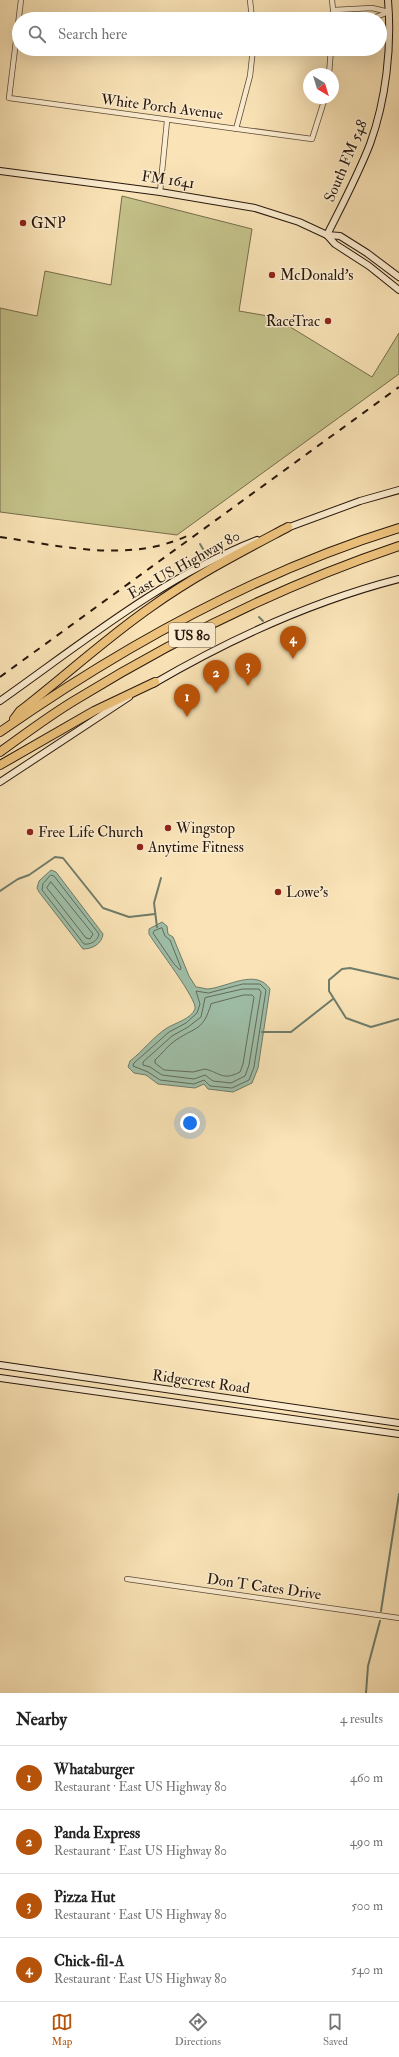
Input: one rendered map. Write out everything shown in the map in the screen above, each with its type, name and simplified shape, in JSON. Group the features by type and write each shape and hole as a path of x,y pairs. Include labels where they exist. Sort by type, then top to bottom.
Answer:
{"highway":[{"path":"9,726 20,711 106,640 146,610 199,576 288,528"},
{"name":"US 80","path":"0,732 87,674 148,637 220,600 351,542 399,528"},
{"name":"US 80","path":"0,752 75,700 138,662 224,618 306,582 399,546"},
{"path":"0,764 94,711 155,682"}],"main road":[{"name":"South FM 548","path":"387,40 389,12 388,0"},
{"name":"South FM 548","path":"327,235 358,171 373,134 384,82 386,56"},
{"name":"FM 1641","path":"0,171 160,192 255,208 298,222 327,235"},
{"path":"327,235 340,236 367,253 399,277"},
{"path":"327,235 335,244 375,270 399,290"},
{"name":"East US Highway 80","path":"0,701 109,624 168,585 224,555 288,528 354,503 399,490"},
{"path":"0,782 176,670 278,620 355,590 399,579"},
{"name":"Ridgecrest Road","path":"0,1366 399,1424"},
{"name":"Ridgecrest Road","path":"0,1378 399,1434"}],"street":[{"path":"20,12 22,0"},
{"path":"250,0 251,12"},
{"path":"332,0 334,10 372,8 389,12"},
{"name":"White Porch Avenue","path":"14,56 9,98 167,121 312,139 323,104"},
{"path":"236,129 250,76 252,56"},
{"path":"329,68 330,56"},
{"path":"160,192 167,121"},
{"name":"Don T Cates Drive","path":"126,1578 399,1618"}],"shaded area":[{"path":"122,196 252,229 239,311 274,317 372,377 399,333 399,374 177,535 0,512 0,308 37,316 45,271 111,285"}],"water":[{"path":"51,870 56,872 103,934 101,941 96,945 83,949 39,892 37,888 39,881"},
{"path":"162,922 167,926 168,934 173,937 189,976 196,987 208,989 216,988 241,980 250,979 264,983 270,989 258,1068 252,1083 233,1092 208,1089 204,1084 195,1088 158,1084 146,1075 134,1073 128,1067 130,1061 157,1036 167,1028 186,1018 195,1009 184,984 149,934 149,929"}],"waterway":[{"path":"200,544 203,549"},
{"path":"259,617 263,621"},
{"path":"0,891 18,879 29,875 55,857 63,858 103,908 129,917 155,914"},
{"path":"157,927 154,903 161,878"},
{"path":"399,979 350,968 342,969 329,980 329,991 346,1018 371,1027 399,1019"},
{"path":"262,1032 291,1032 333,999"},
{"path":"381,1611 399,1494"},
{"path":"366,1693 368,1666 380,1621"}],"railway":[{"path":"0,677 399,387"},
{"path":"0,537 71,548 118,551 142,549 165,544 187,536"}],"place":[{"name":"GNP","path":"23,223"},
{"name":"McDonald's","path":"272,275"},
{"name":"RaceTrac","path":"328,321"},
{"name":"Chick-fil-A","path":"293,659"},
{"name":"Pizza Hut","path":"248,686"},
{"name":"Panda Express","path":"216,693"},
{"name":"Whataburger","path":"187,717"},
{"name":"Wingstop","path":"168,828"},
{"name":"Free Life Church","path":"30,832"},
{"name":"Anytime Fitness","path":"140,847"},
{"name":"Lowe's","path":"278,892"}]}
